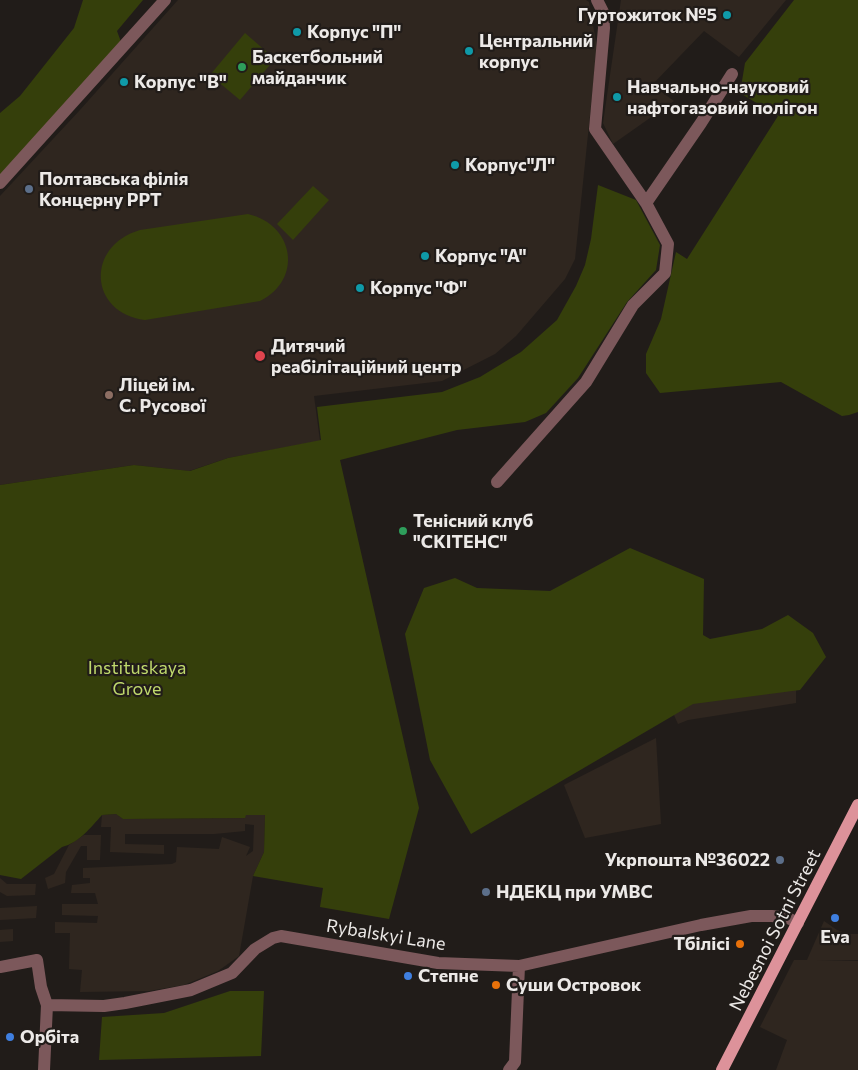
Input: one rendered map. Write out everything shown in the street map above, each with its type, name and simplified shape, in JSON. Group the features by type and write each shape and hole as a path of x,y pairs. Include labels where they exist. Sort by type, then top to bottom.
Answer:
{"main road":[{"name":"Nebesnoi Sotni Street","path":"722,1070 858,805"}],"street":[{"path":"0,183 165,0"},
{"path":"498,482 586,382 608,343 633,305 665,273 668,244 646,204 595,128 604,28 603,12 597,0"},
{"path":"646,204 732,74"},
{"name":"Rybalskyi Lane","path":"47,1005 104,1006 191,990 232,973 255,949 273,938 281,936 438,963 519,966 701,925 751,916 788,918 798,923"},
{"path":"0,967 37,960 41,987 47,1005 44,1070"},
{"path":"509,1070 515,1062 519,966"}],"shaded area":[{"path":"178,0 586,0 589,2 597,48 575,259 565,279 516,336 495,354 442,381 314,396 320,441 228,458 189,471 134,465 0,485 0,196"},
{"path":"621,0 786,0 739,57 704,31 652,85 674,101 613,144 603,123"},
{"path":"805,672 796,690 796,703 688,720 678,724 669,704"},
{"path":"656,738 661,824 585,838 564,785"},
{"path":"116,814 123,819 245,818 245,815 265,815 264,852 253,876 239,956 218,971 184,985 149,991 80,992 82,970 69,969 70,933 55,933 55,922 97,923 98,916 62,915 62,904 98,904 95,893 71,893 72,885 90,883 90,878 83,878 83,868 172,864 176,862 177,847 219,849 222,837 250,847 246,856 253,851 254,825 245,824 245,831 214,834 125,834 125,844 164,845 164,854 110,852 111,827 101,827 102,815"},
{"path":"84,835 101,835 100,860 87,860 87,846 81,846 66,872 65,883 48,889 45,878 54,874 69,845"},
{"path":"0,878 7,884 36,884 35,895 7,896 0,892"},
{"path":"37,906 36,918 0,920 0,908"},
{"path":"824,921 837,930 848,934 858,934 858,960 817,960 858,961 858,1070 776,1070 787,1040 760,1027 794,960 807,960"},
{"path":"13,929 13,941 0,942 0,930"}],"green space":[{"path":"83,0 143,0 117,31 121,42 0,175 0,113 20,96 74,28"},
{"path":"794,0 858,0 858,412 842,416 781,382 660,393 646,373 646,354 661,319 676,252 687,259 778,116 740,93 745,63"},
{"name":"Баскетбольний майданчик","path":"245,33 275,59 240,100 210,75"},
{"name":"Іnstituskaya Grove","path":"598,185 636,200 660,245 656,270 627,302 578,378 546,413 525,422 457,430 340,460 419,808 389,919 320,907 323,888 253,876 264,852 265,815 246,815 245,818 123,819 116,814 102,815 74,842 62,847 21,879 0,875 0,485 134,465 190,471 228,458 321,440 317,407 442,392 480,377 521,352 557,320 576,286 585,265 591,239"},
{"path":"313,186 329,200 293,240 277,224"},
{"path":"248,214 264,220 276,229 284,241 288,254 283,280 274,292 260,301 145,320 126,315 113,305 104,293 101,278 103,264 110,250 122,238 140,230"},
{"path":"630,548 704,579 703,635 710,639 762,629 788,615 813,633 826,657 800,690 693,704 471,834 430,760 405,634 424,588 455,578 477,588 550,591"},
{"path":"230,991 264,991 261,1056 99,1060 102,1017 164,1013"}],"place":[{"name":"Гуртожиток №5","path":"727,15"},
{"name":"Корпус \"П\"","path":"297,32"},
{"name":"Центральний корпус","path":"469,51"},
{"name":"Баскетбольний майданчик","path":"242,67"},
{"name":"Корпус \"В\"","path":"124,82"},
{"name":"Навчально-науковий нафтогазовий полігон","path":"617,97"},
{"name":"Корпус\"Л\"","path":"455,165"},
{"name":"Полтавська філія Концерну РРТ","path":"29,189"},
{"name":"Корпус \"А\"","path":"425,256"},
{"name":"Корпус \"Ф\"","path":"360,288"},
{"name":"Дитячий реабілітаційний центр","path":"260,356"},
{"name":"Ліцей ім. С. Русової","path":"109,395"},
{"name":"Тенісний клуб \"СКІТЕНС\"","path":"403,531"},
{"name":"Укрпошта №36022","path":"780,860"},
{"name":"НДЕКЦ при УМВС","path":"486,892"},
{"name":"Eva","path":"835,918"},
{"name":"Тбілісі","path":"740,944"},
{"name":"Степне","path":"408,976"},
{"name":"Суши Островок","path":"496,985"},
{"name":"Орбіта","path":"10,1037"}]}
